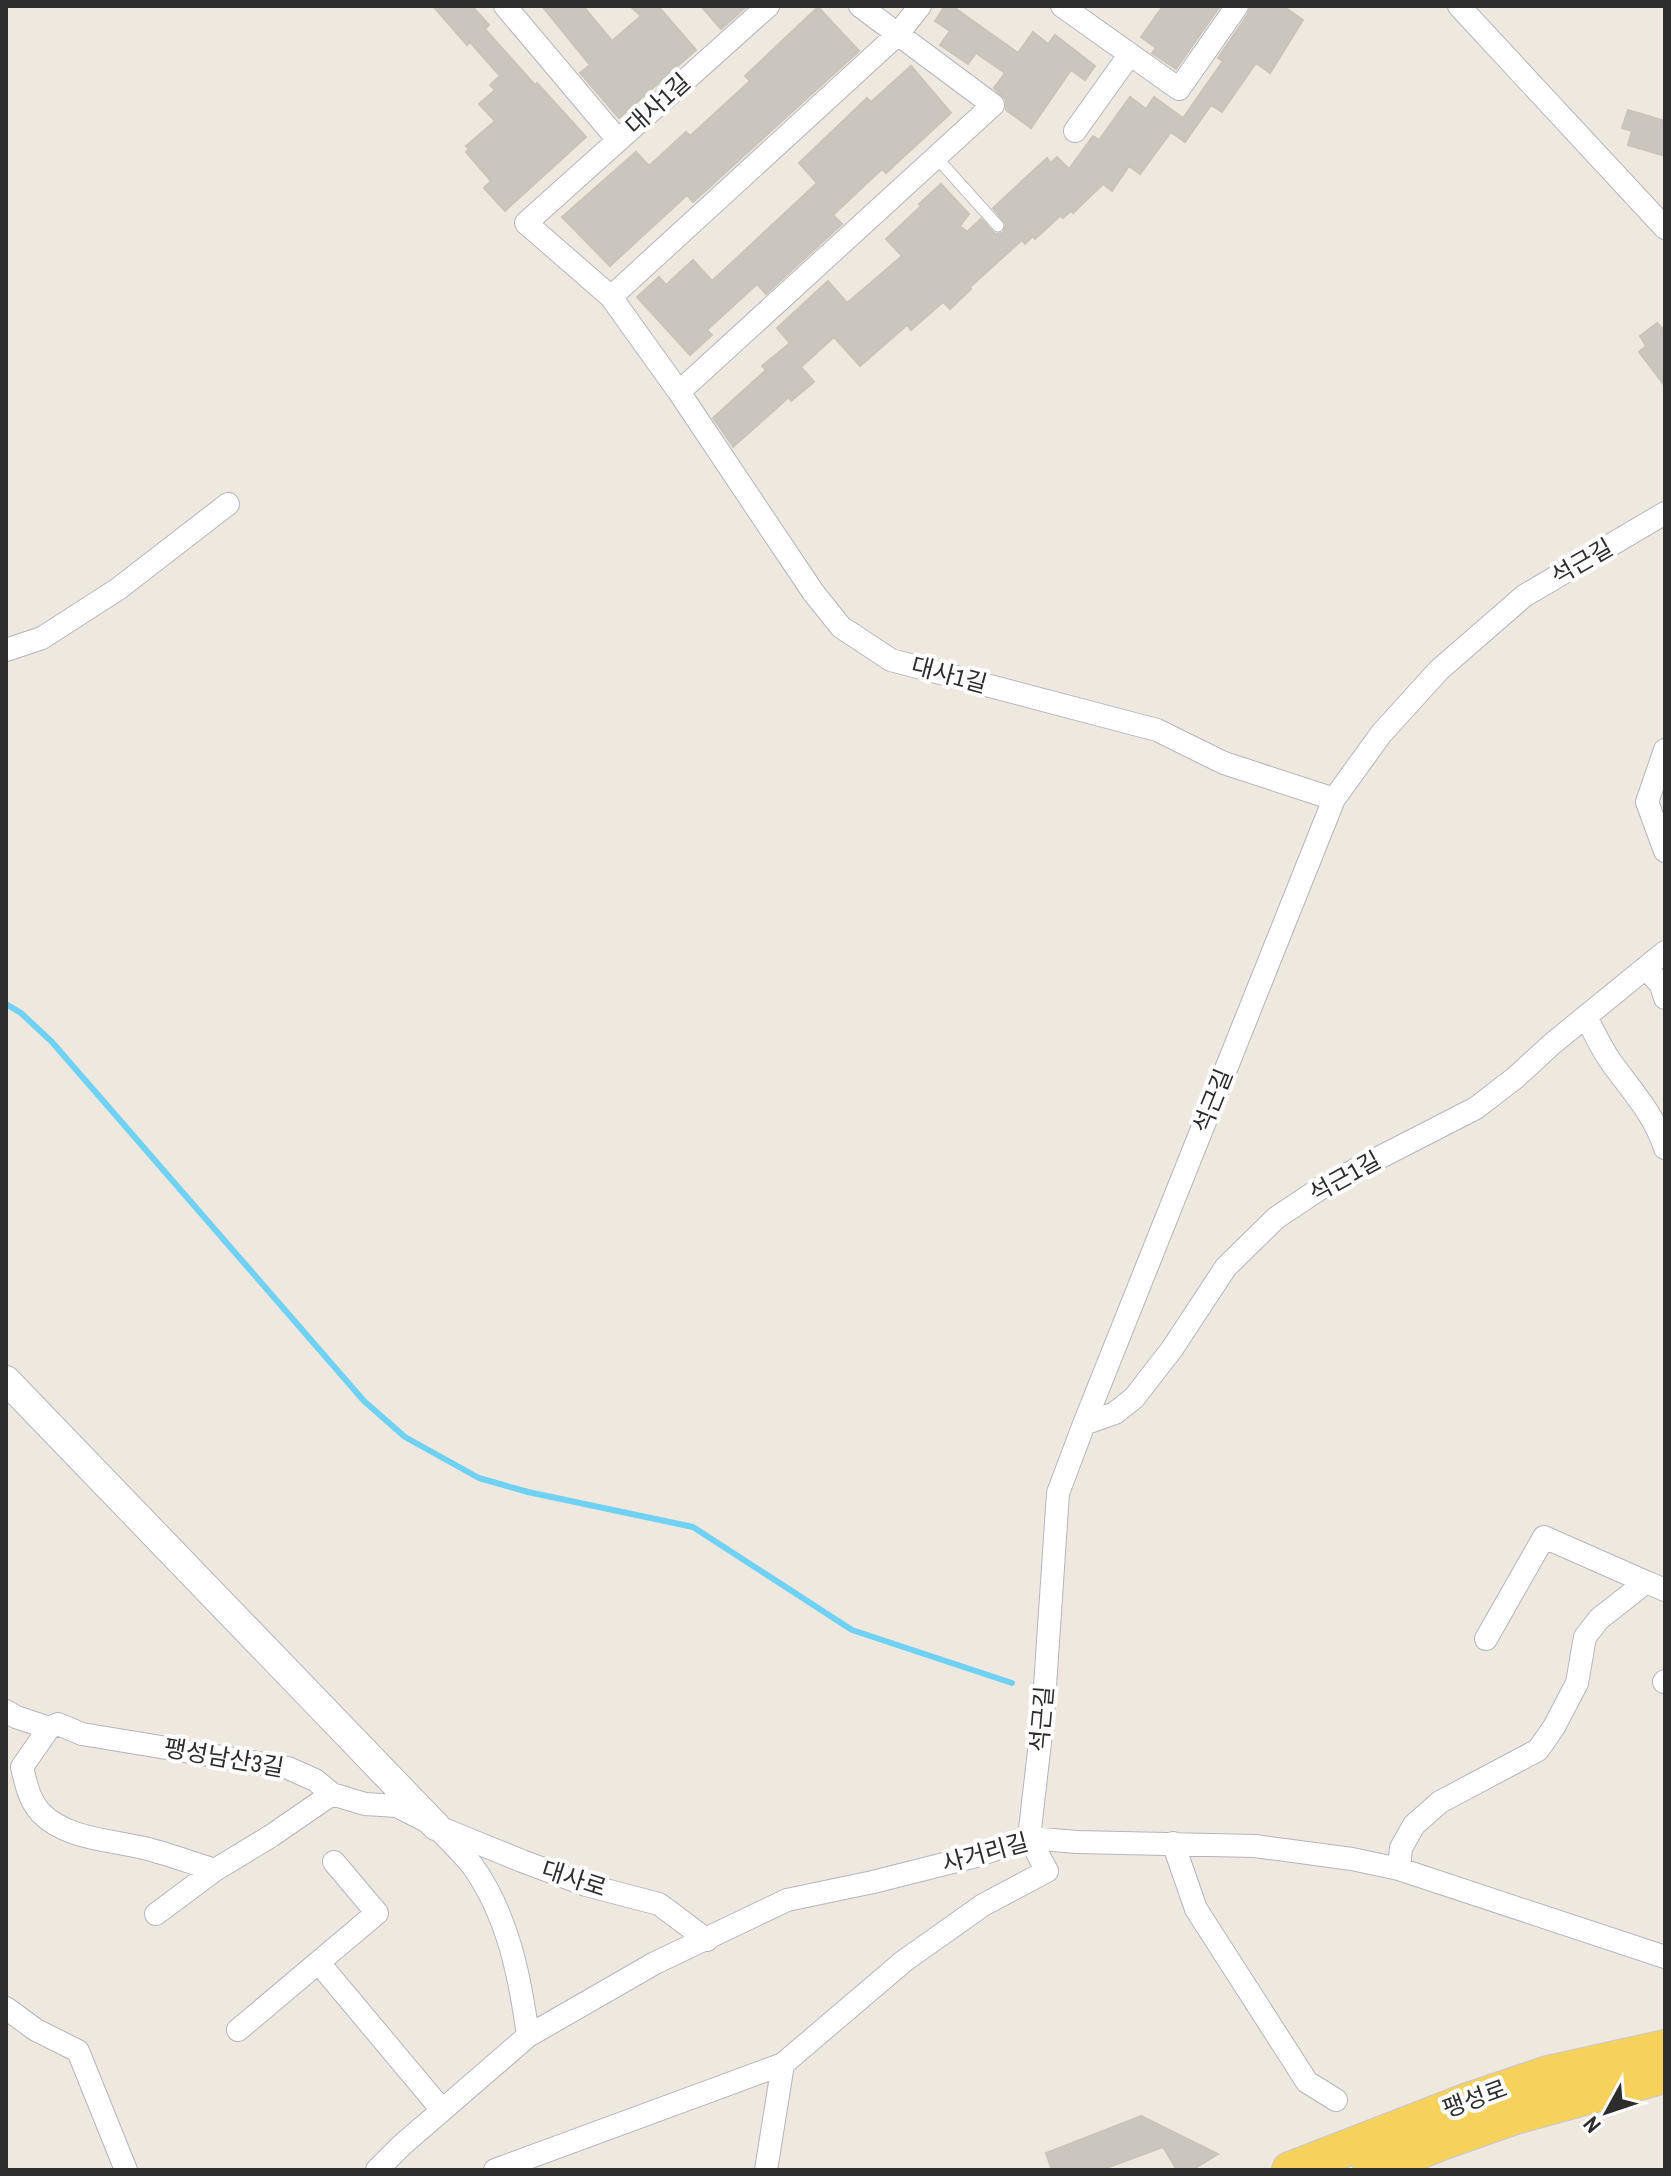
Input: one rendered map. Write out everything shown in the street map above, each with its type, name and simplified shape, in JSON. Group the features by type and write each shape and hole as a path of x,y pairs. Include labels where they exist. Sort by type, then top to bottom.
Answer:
{"main road":[{"name":"팽성로","path":"1290,2170 1468,2101 1548,2074 1665,2048"},
{"name":"팽성로","path":"1371,2170 1515,2116 1665,2075"}],"street":[{"name":"대사1길","path":"768,6 526,223 611,297 679,392 813,592 841,627 891,660 1157,730 1224,763 1334,799"},
{"path":"679,392 993,105 860,6"},
{"path":"611,297 897,35 920,6"},
{"path":"1062,6 1179,89 1237,6"},
{"path":"1459,6 1665,228"},
{"path":"512,8 618,140"},
{"path":"1075,131 1130,54"},
{"path":"6,650 42,638 118,589 228,504"},
{"name":"석근길","path":"1029,1838 1043,1716 1058,1493 1334,799 1381,734 1439,670 1524,596 1665,513"},
{"path":"1665,750 1647,802 1665,851"},
{"name":"석근1길","path":"1084,1424 1115,1413 1134,1398 1172,1349 1226,1267 1276,1218 1324,1186 1476,1108 1665,952"},
{"path":"1646,968 1661,985 1665,998"},
{"path":"1586,1017 1608,1058 1658,1127 1665,1148"},
{"path":"6,1380 472,1865 510,1940 528,2036"},
{"path":"1486,1639 1544,1537 1655,1586"},
{"path":"1399,1869 1401,1848 1414,1825 1440,1802 1538,1750 1577,1683 1585,1637 1599,1619 1655,1586"},
{"name":"팽성남산3길","path":"6,1711 49,1728 58,1724 82,1734 288,1768 315,1780 332,1794 365,1804 397,1806 436,1826"},
{"path":"49,1728 22,1767 32,1802 42,1814 74,1832 147,1849 215,1870"},
{"path":"156,1914 215,1870 332,1794"},
{"name":"대사로","path":"436,1826 586,1885 659,1904 707,1940"},
{"path":"495,2170 783,2064 904,1961 983,1905 1047,1871 1029,1838"},
{"name":"사거리길","path":"377,2170 528,2036 655,1963 787,1900 976,1856 1029,1838 1255,1846 1352,1859 1399,1869 1665,1957"},
{"path":"1173,1843 1196,1909 1213,1936 1307,2082 1336,2100"},
{"path":"238,2030 377,1913 334,1862"},
{"path":"319,1963 442,2110"},
{"path":"6,2008 36,2030 78,2051 126,2170"},
{"path":"766,2170 783,2064"}],"lane":[{"path":"936,157 998,226"}],"building":[{"path":"433,6 472,6 489,25 485,29 586,137 505,211 484,188 491,181 466,152 469,149 466,146 495,121 479,104 495,90 490,85 500,76 470,42 467,45"},
{"path":"542,6 583,6 612,41 641,16 630,6 658,6 696,50 619,118 580,73 590,65"},
{"path":"701,6 747,6 721,29"},
{"path":"945,6 952,6 1018,53 1033,32 1048,44 1055,35 1095,66 1085,80 1071,70 1031,128 1006,110 1006,100 994,88 1005,73 976,53 968,64 940,45 950,31 935,21"},
{"path":"1163,6 1220,6 1176,69 1152,53 1156,48 1141,37"},
{"path":"1251,6 1283,6 1303,20 1270,73 1256,63 1222,112 1211,105 1185,142 1171,132 1140,174 1129,166 1112,191 1103,184 1073,213 1071,211 1063,218 1060,216 1035,239 1033,236 1025,244 1022,240 950,309 943,302 911,330 907,325 860,366 834,337 801,367 814,382 791,401 789,397 733,447 713,418 766,370 762,366 790,343 777,328 828,281 847,303 902,256 886,239 941,184 969,214 960,226 967,232 981,219 995,234 1003,233 1006,224 993,208 1047,158 1051,163 1057,157 1069,169 1093,136 1099,140 1130,97 1146,109 1154,97 1183,118 1223,61 1218,58"},
{"path":"818,7 859,51 693,202 687,195 610,266 562,217 636,152 649,166 686,132 690,136 750,81 745,76"},
{"path":"911,66 951,113 886,173 882,169 833,215 842,224 766,294 757,284 707,330 712,335 690,355 637,297 659,277 666,285 693,260 712,281 817,183 799,163 867,98 871,102"},
{"path":"1628,110 1665,121 1665,156 1628,145 1632,131 1622,128"},
{"path":"1657,323 1665,331 1665,386 1639,352 1646,346 1640,336"},
{"path":"1141,2116 1218,2154 1192,2170 1177,2170 1163,2147 1101,2170 1052,2170 1046,2153"}],"waterway":[{"path":"6,1004 21,1013 52,1042 364,1401 405,1437 479,1478 528,1492 693,1527 852,1630 1012,1683"}]}
